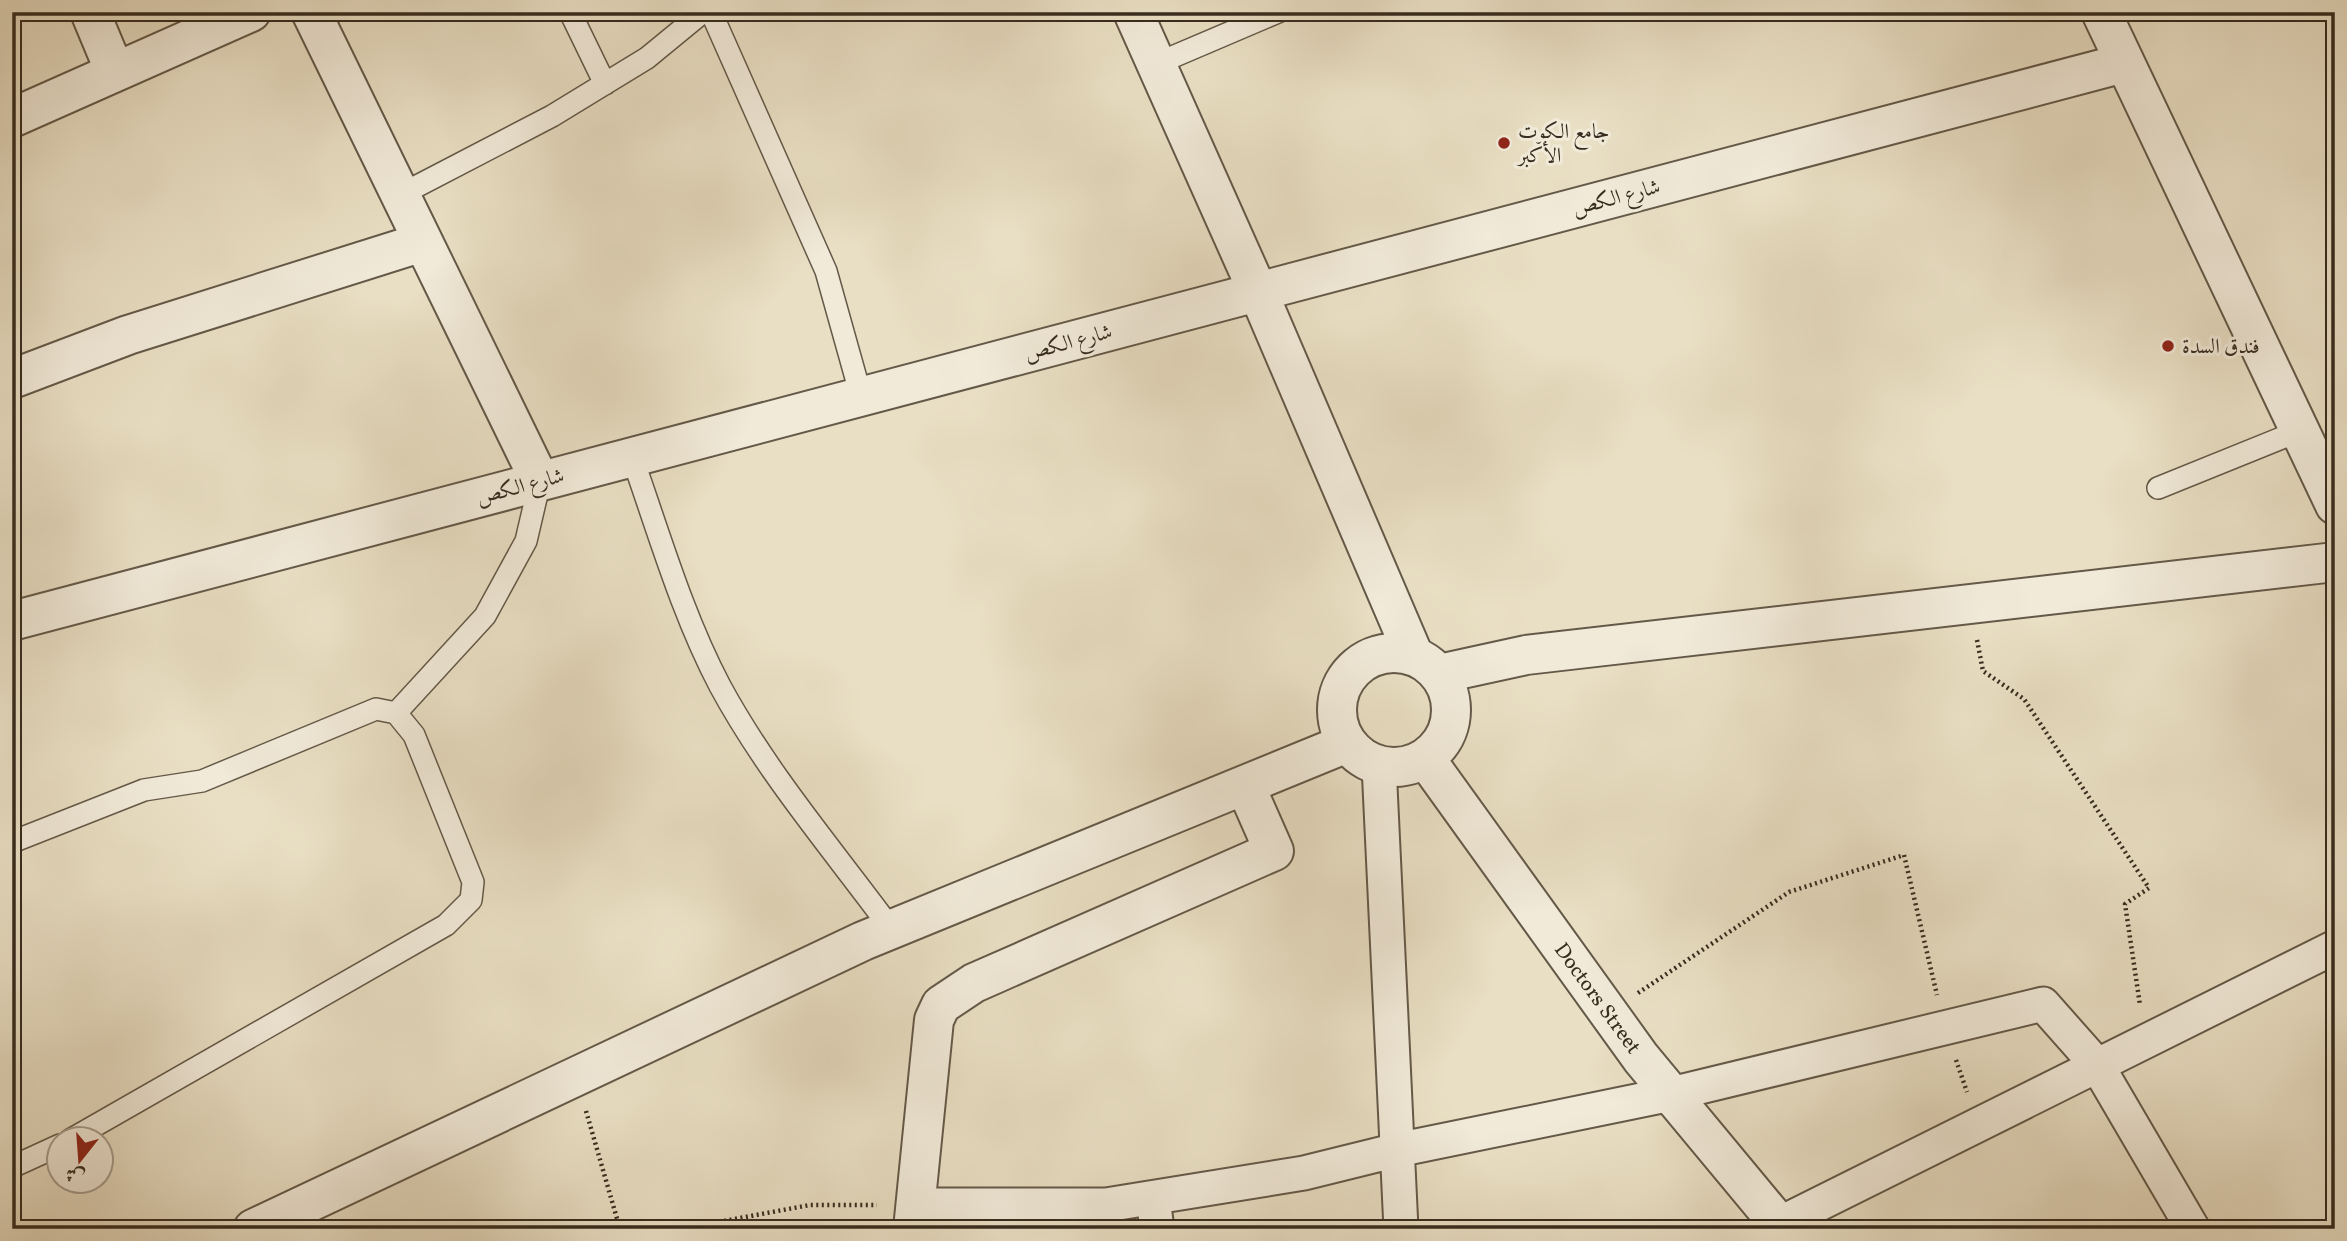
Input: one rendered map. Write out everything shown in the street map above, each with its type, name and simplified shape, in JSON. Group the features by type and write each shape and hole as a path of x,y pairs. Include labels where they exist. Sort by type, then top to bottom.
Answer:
{"street":[{"path":"90,12 115,72"},
{"path":"12,118 251,12"},
{"path":"311,12 540,481"},
{"path":"1133,12 1427,665 1451,703 1451,719 1437,748 1425,758 1395,768 1361,757 1347,743 1339,727 1336,709 1339,691 1348,675 1361,662 1377,655 1396,652 1427,665 2335,562"},
{"path":"2101,12 2335,505"},
{"name":"شارع الكص","path":"12,621 2124,63"},
{"path":"12,379 128,335 423,242"},
{"path":"253,1229 892,930 1347,743"},
{"name":"Doctors Street","path":"1425,758 1608,1013 1671,1094 1781,1226"},
{"path":"1379,765 1401,1229"},
{"path":"1245,785 1274,851 974,983 941,1005 934,1020 914,1217 1106,1205 1155,1213 1397,1150 1671,1094 2043,1004 2097,1065 2193,1229"},
{"path":"1781,1226 1978,1124 2335,947"}],"lane":[{"path":"570,12 605,84"},
{"path":"400,195 551,116 605,84 647,58 703,12"},
{"path":"711,12 826,271 861,396"},
{"path":"1156,64 1278,12"},
{"path":"2158,488 2299,431"},
{"path":"632,457 694,628 720,686 773,770 892,930"},
{"path":"396,713 485,616 526,541 540,481"},
{"path":"12,842 144,790 202,780 376,709 396,713 414,735 473,881 471,900 446,925 93,1126"},
{"path":"12,1167 46,1151"}],"path":[{"path":"1970,604 1983,671 2024,699 2149,888 2124,904 2146,1041"},
{"path":"1608,1013 1789,892 1904,855 1945,1029 1978,1124"},
{"path":"576,1077 620,1229"},
{"path":"681,1229 810,1205 914,1217"}],"place":[{"name":"جامع الكوت الأكبر","path":"1504,143"},
{"name":"فندق السدة","path":"2168,346"}]}
